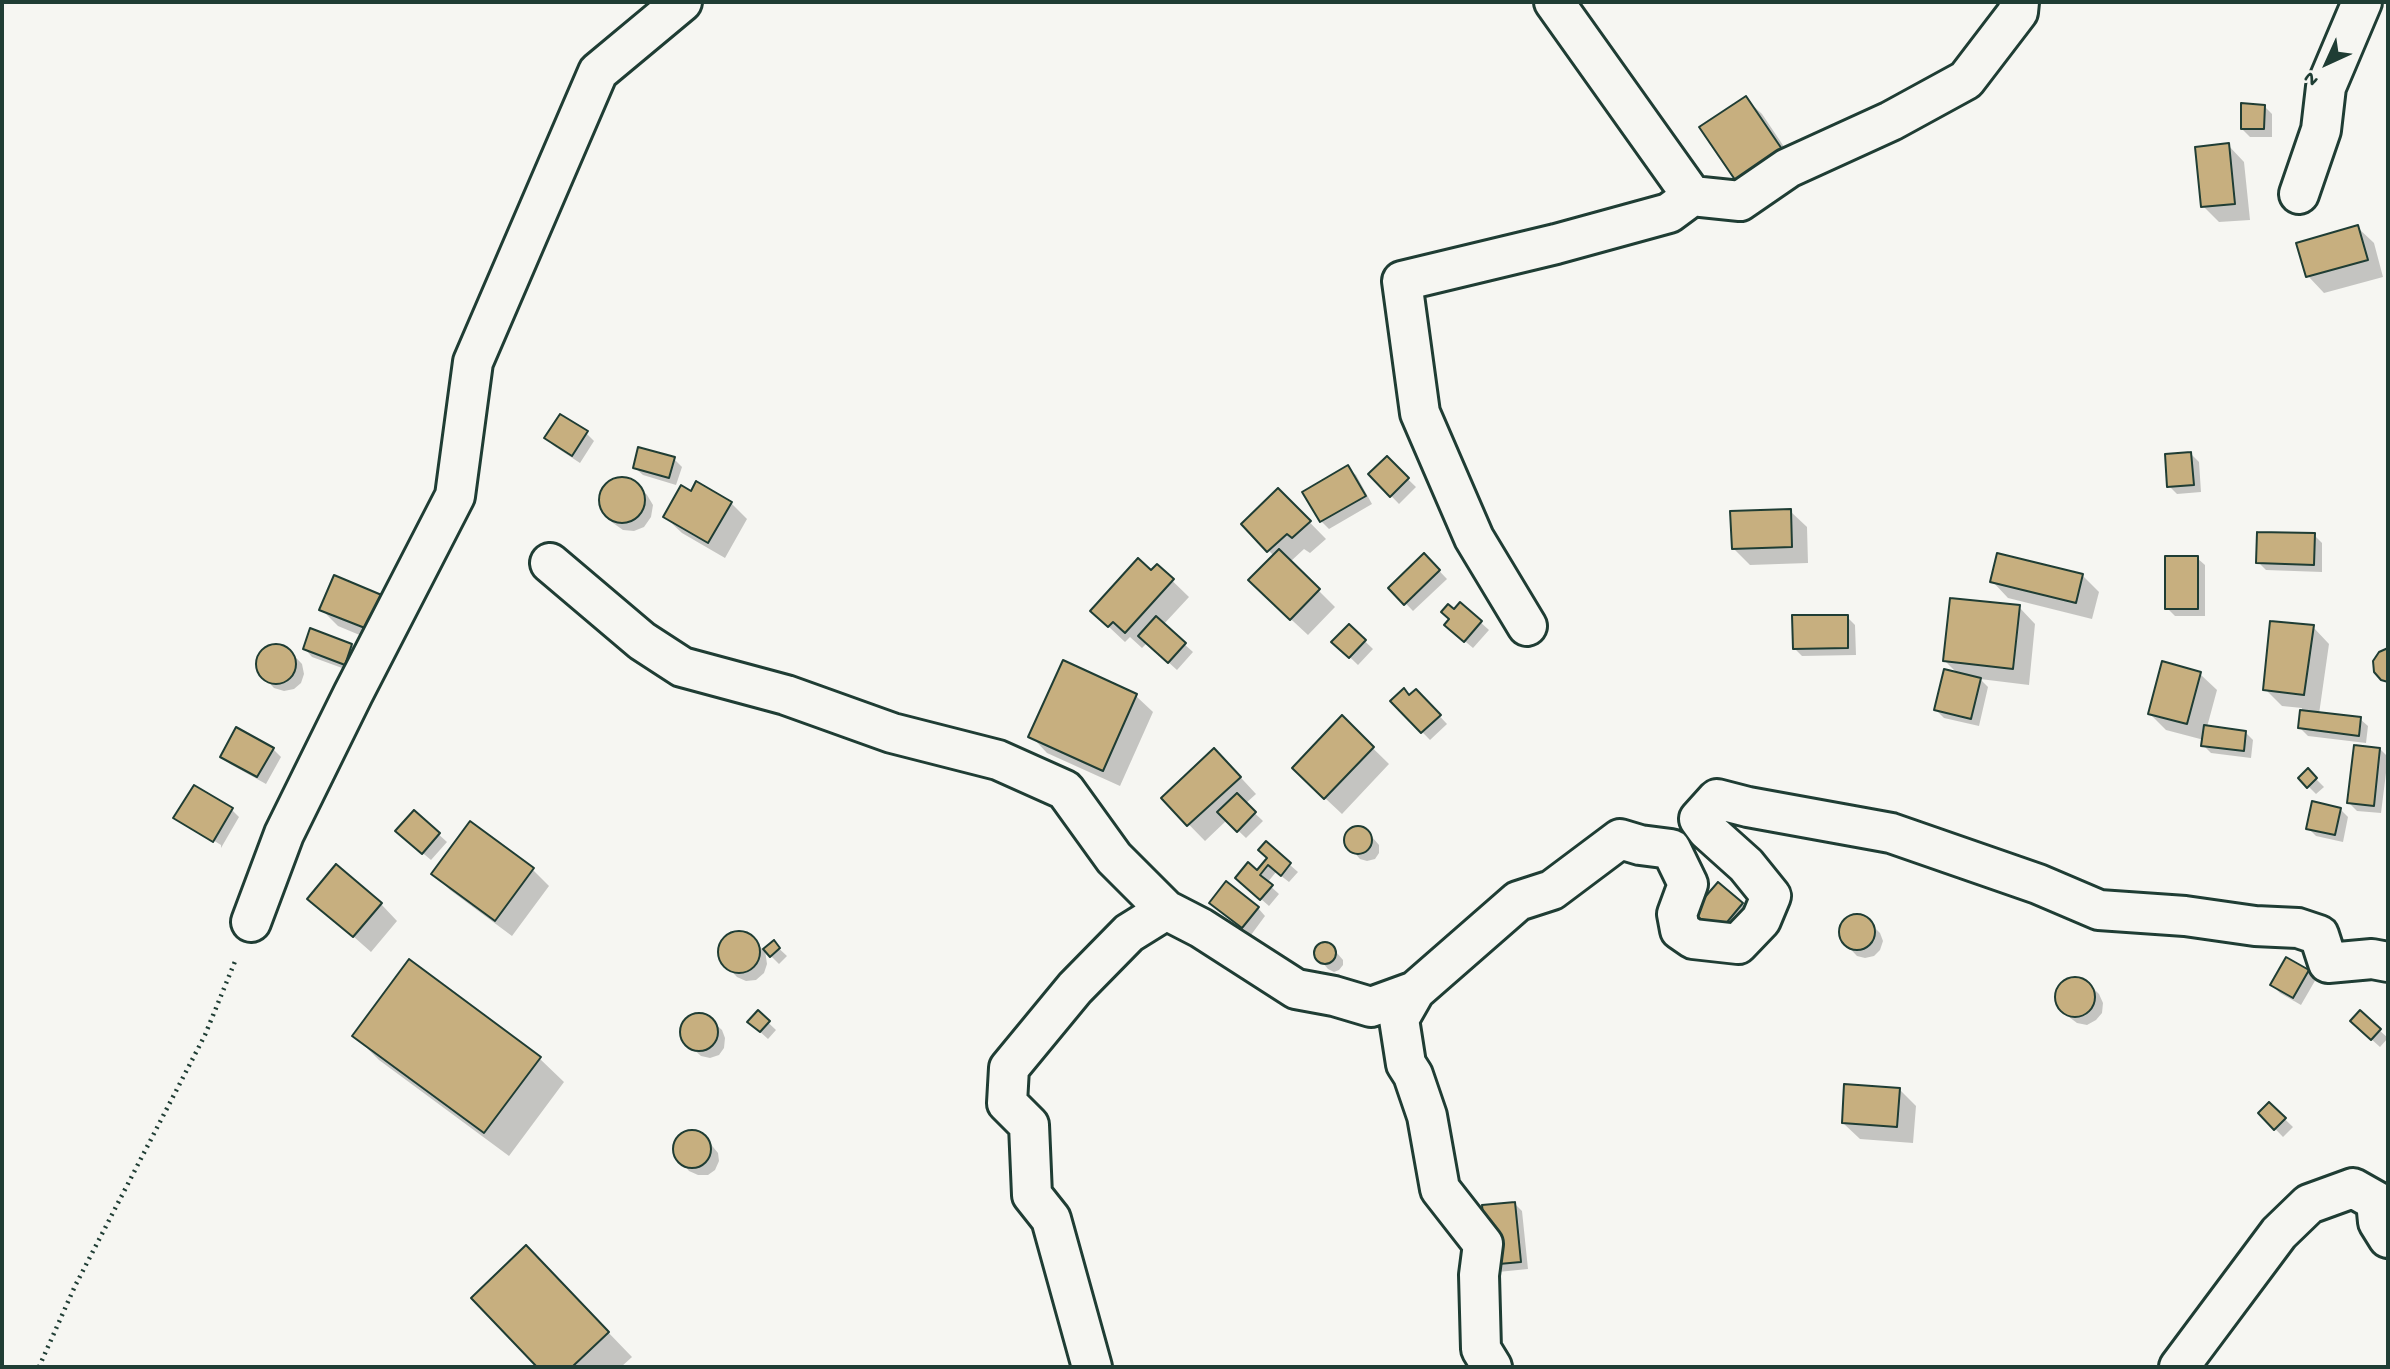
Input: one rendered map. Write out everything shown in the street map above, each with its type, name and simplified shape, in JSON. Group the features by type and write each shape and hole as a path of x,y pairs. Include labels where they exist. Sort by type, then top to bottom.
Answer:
{"street":[{"path":"251,922 284,834 359,681 456,496 473,362 598,72 682,2"},
{"path":"1554,2 1692,196"},
{"path":"1527,626 1474,538 1420,412 1402,281 1556,244 1669,212 1692,196 1740,201 1788,168 1891,121 1966,80 2018,12 2019,2"},
{"path":"2299,194 2321,130 2326,87 2362,2"},
{"path":"550,563 642,641 682,667 786,695 892,733 998,760 1065,790 1114,858 1166,910 1201,928 1296,989 1371,1007 1415,991"},
{"path":"1492,1367 1481,1349 1479,1275 1483,1244 1440,1189 1427,1116 1413,1075 1406,1064 1399,1019 1415,991 1518,901 1552,890 1620,839 1671,849 1688,884 1677,914 1680,930 1693,939 1738,944 1761,920 1771,896 1746,865 1707,830 1699,819 1717,799 1891,834 2038,884 2099,910 2298,928 2319,935 2328,963 2372,959 2388,962"},
{"path":"1092,1367 1051,1219 1032,1195 1029,1125 1007,1103 1009,1068 1075,988 1129,933 1166,910"},
{"path":"2179,1367 2279,1233 2309,1204 2353,1188 2376,1200 2378,1222 2388,1238"}],"path":[{"path":"39,1367 75,1286 205,1035 251,922"}],"building":[{"path":"1746,96 1788,158 1742,190 1699,127"},
{"path":"2241,103 2265,105 2264,129 2241,129"},
{"path":"2229,143 2235,204 2201,207 2195,147"},
{"path":"2358,225 2368,260 2306,277 2296,243"},
{"path":"560,414 588,431 572,456 544,438"},
{"path":"638,447 675,457 669,478 633,468"},
{"path":"2191,452 2194,485 2167,487 2165,454"},
{"path":"1387,456 1409,478 1390,497 1368,474"},
{"path":"1348,465 1366,496 1320,522 1302,492"},
{"path":"622,477 639,483 645,500 639,517 622,523 605,517 599,500 605,483"},
{"path":"696,481 732,502 708,543 663,517 681,485 691,491"},
{"path":"1278,488 1311,521 1292,538 1287,534 1267,552 1241,524"},
{"path":"1791,509 1792,547 1732,549 1730,511"},
{"path":"2257,532 2315,533 2314,565 2256,563"},
{"path":"1279,549 1320,589 1290,620 1248,580"},
{"path":"1424,553 1440,570 1404,605 1388,588"},
{"path":"1997,553 2083,574 2076,603 1990,582"},
{"path":"2165,556 2198,556 2198,609 2165,609"},
{"path":"1138,558 1151,570 1157,564 1174,579 1125,633 1113,622 1108,627 1090,611"},
{"path":"334,575 384,596 370,630 319,610"},
{"path":"1950,598 2020,605 2013,669 1943,661"},
{"path":"1460,602 1482,621 1464,642 1444,625 1449,619 1441,612 1448,604 1454,609"},
{"path":"1792,615 1848,615 1848,648 1793,649"},
{"path":"1156,616 1186,643 1168,663 1138,636"},
{"path":"2270,621 2314,625 2304,695 2263,690"},
{"path":"1349,624 1366,640 1349,658 1331,642"},
{"path":"310,628 352,644 345,665 303,649"},
{"path":"276,644 284,645 290,650 295,656 295,672 290,678 284,683 276,684 268,683 262,678 257,672 256,664 257,656 262,650 268,645"},
{"path":"2388,648 2388,682 2381,680 2374,672 2373,661 2379,652"},
{"path":"1063,660 1137,694 1103,771 1028,737"},
{"path":"2162,661 2201,672 2187,724 2148,714"},
{"path":"1944,669 1981,678 1971,719 1934,710"},
{"path":"1404,688 1409,695 1416,689 1441,715 1421,733 1390,701"},
{"path":"2300,710 2361,717 2359,736 2298,728"},
{"path":"1342,715 1374,747 1324,799 1292,768"},
{"path":"2204,725 2246,731 2244,751 2201,746"},
{"path":"236,727 274,748 257,777 220,757"},
{"path":"2354,745 2380,748 2374,806 2347,803"},
{"path":"1214,748 1241,777 1187,826 1161,798"},
{"path":"2308,768 2317,778 2307,788 2298,778"},
{"path":"194,785 233,808 213,842 173,818"},
{"path":"1237,793 1256,812 1237,832 1217,812"},
{"path":"2312,801 2341,808 2335,835 2306,829"},
{"path":"414,810 440,833 422,854 395,831"},
{"path":"470,821 534,868 495,921 431,874"},
{"path":"1358,826 1368,830 1372,840 1368,850 1358,854 1348,850 1344,840 1348,830"},
{"path":"1266,841 1291,863 1281,876 1268,865 1260,875 1273,885 1260,900 1235,878 1248,862 1257,870 1267,858 1258,850"},
{"path":"336,864 382,903 353,937 307,899"},
{"path":"1226,881 1259,907 1242,928 1209,903"},
{"path":"1718,882 1743,903 1718,933 1692,912"},
{"path":"1857,914 1870,919 1875,932 1870,945 1857,950 1844,945 1839,932 1844,919"},
{"path":"739,931 754,937 760,952 754,967 739,973 724,967 718,952 724,937"},
{"path":"774,940 780,948 770,957 763,949"},
{"path":"1325,942 1333,945 1336,953 1333,961 1325,964 1317,961 1314,953 1317,945"},
{"path":"2286,957 2309,970 2293,998 2270,985"},
{"path":"409,959 541,1057 484,1133 352,1036"},
{"path":"2075,977 2083,978 2089,983 2094,989 2094,1005 2089,1011 2083,1016 2075,1017 2067,1016 2061,1011 2056,1005 2055,997 2056,989 2061,983 2067,978"},
{"path":"758,1010 770,1021 760,1032 747,1022"},
{"path":"2360,1010 2381,1029 2371,1040 2350,1021"},
{"path":"699,1013 712,1019 718,1032 712,1045 699,1051 686,1045 680,1032 686,1019"},
{"path":"1844,1084 1900,1088 1897,1127 1842,1123"},
{"path":"2269,1102 2286,1118 2274,1130 2258,1113"},
{"path":"692,1130 706,1135 711,1149 706,1163 692,1168 678,1163 673,1149 678,1135"},
{"path":"1515,1202 1521,1262 1488,1265 1482,1205"},
{"path":"526,1245 609,1332 572,1367 537,1367 471,1298"}]}
